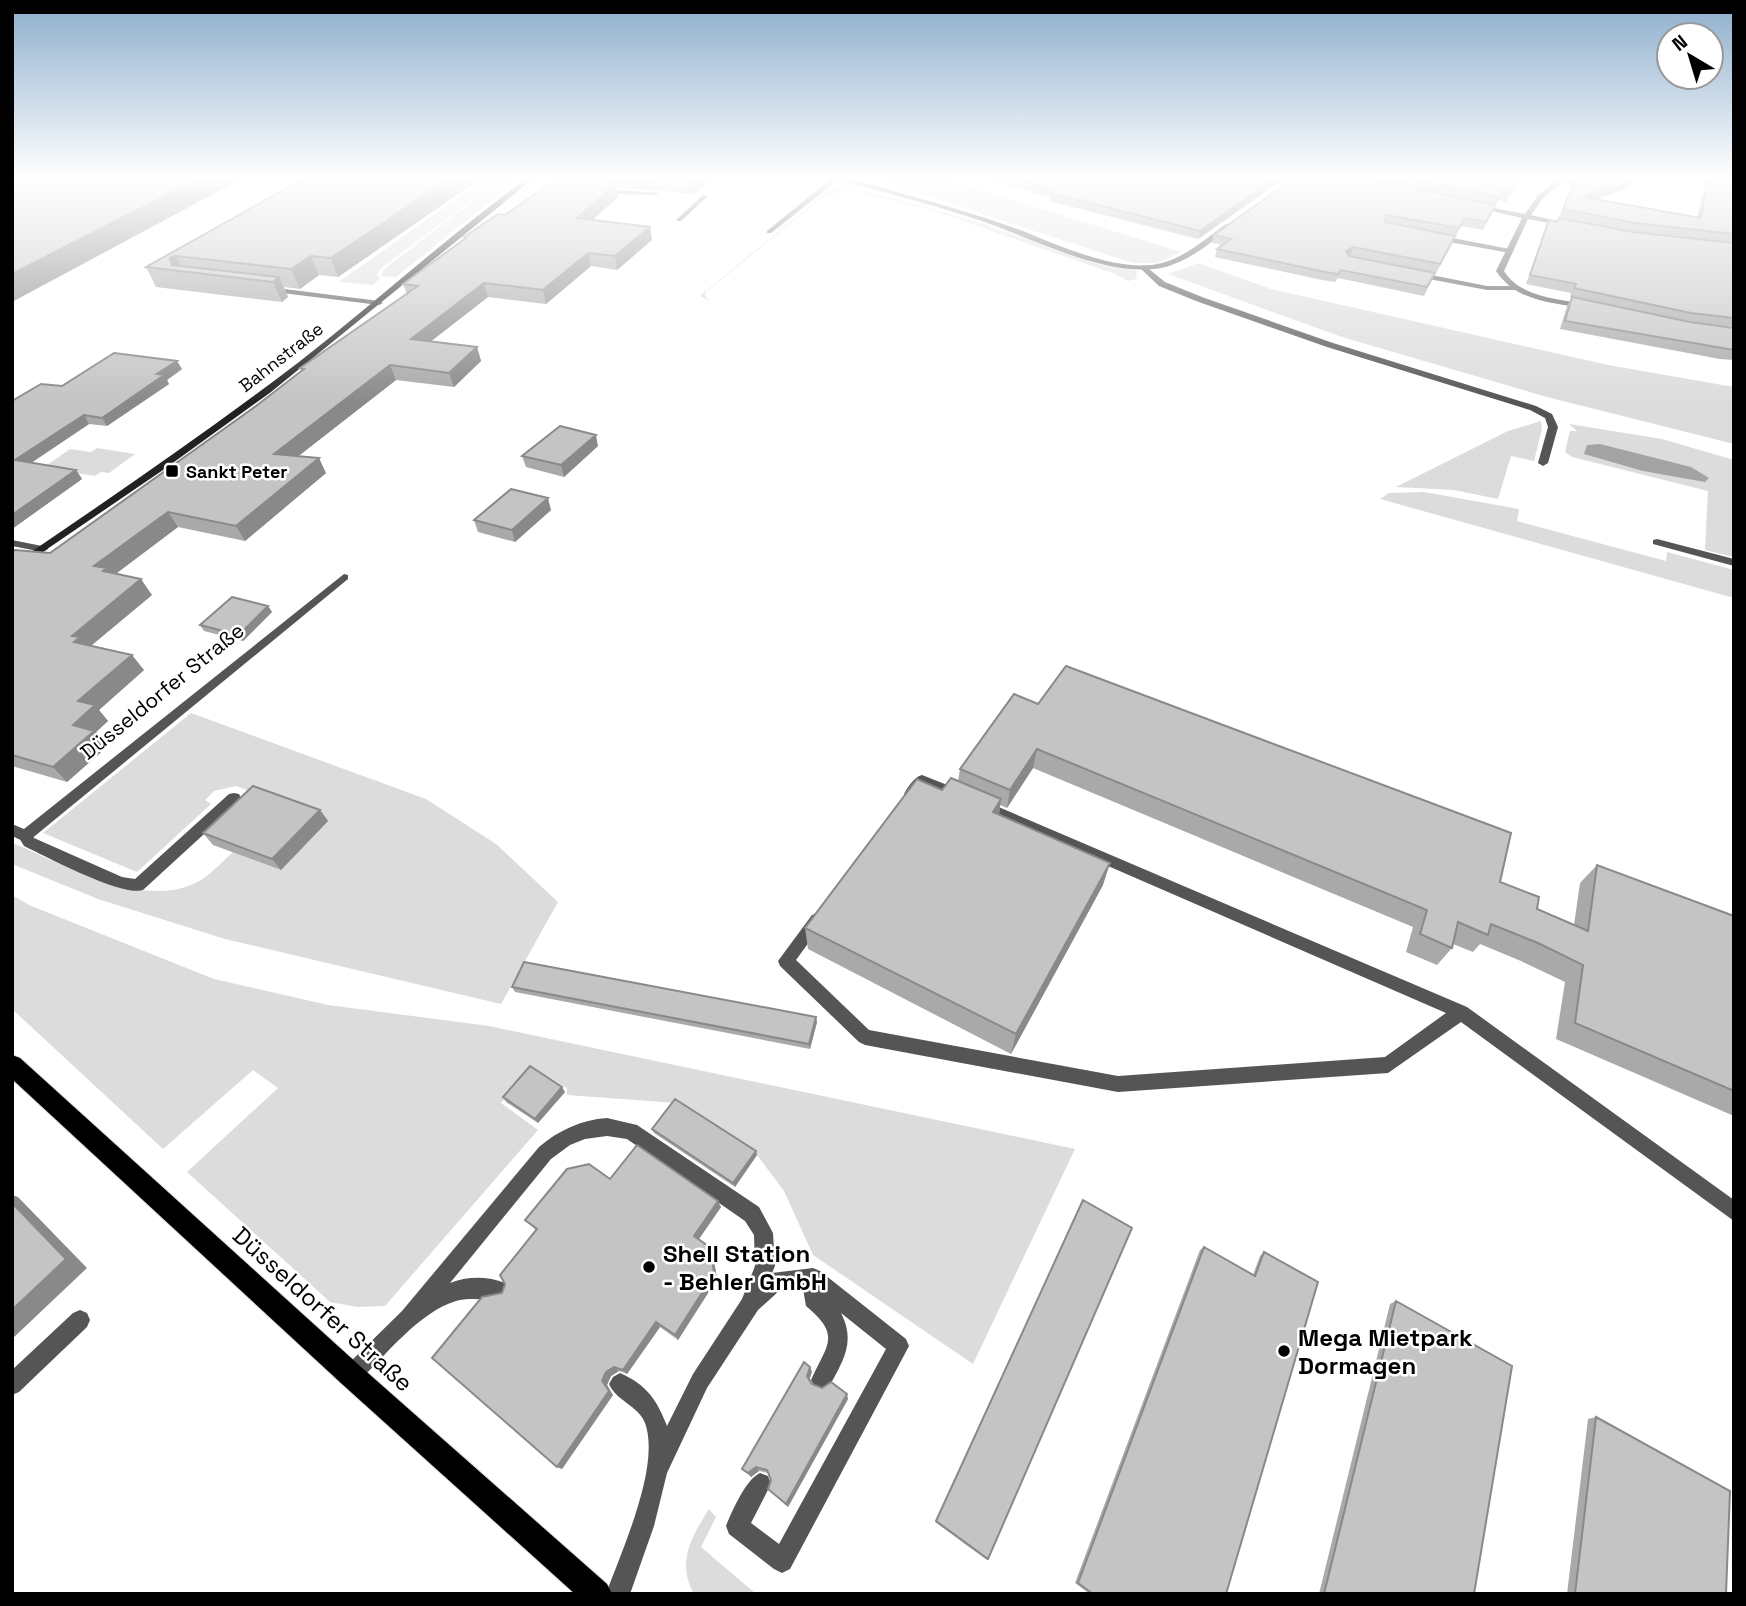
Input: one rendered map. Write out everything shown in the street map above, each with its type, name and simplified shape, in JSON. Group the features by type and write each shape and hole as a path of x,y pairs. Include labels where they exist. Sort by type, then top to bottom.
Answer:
{"main road":[{"name":"Düsseldorfer Straße","path":"12,1065 351,1376 597,1594"}],"street":[{"name":"Bahnstraße","path":"12,570 224,423 379,303 436,253"},
{"path":"1079,253 1106,262 1144,267 1180,259 1189,253"},
{"path":"1509,253 1500,271 1503,279 1515,288"},
{"path":"1144,267 1162,285 1199,299 1330,345 1516,401 1549,416 1553,427 1543,463"},
{"path":"1400,270 1487,288 1515,288 1592,307"},
{"path":"255,288 379,303"},
{"path":"1657,542 1734,563"},
{"path":"12,543 43,549"},
{"name":"Düsseldorfer Straße","path":"18,833 344,577"},
{"path":"898,812 922,779 1461,1012 1734,1212"},
{"path":"18,833 29,842 120,883 138,886 234,798"},
{"path":"826,908 786,961 865,1037 1118,1084 1388,1065 1461,1012"},
{"path":"351,1376 410,1316 545,1153 560,1139 589,1128 612,1125 631,1131 752,1214 763,1233 765,1266 750,1305 700,1381 658,1469 618,1594"},
{"path":"750,1305 775,1282 813,1278 899,1346 782,1561 737,1526 760,1484"},
{"path":"813,1278 813,1299 833,1314 840,1334 838,1349 822,1380"},
{"path":"410,1316 447,1293 480,1285 498,1290"},
{"path":"12,1385 80,1320"},
{"path":"620,1384 649,1407 660,1436 658,1469"}],"shaded area":[{"path":"380,253 401,253 380,269 377,275 380,278 373,285 339,282"},
{"path":"405,253 426,253 396,277 381,276 384,269"},
{"path":"754,253 706,292 705,296 710,301 700,296"},
{"path":"1054,253 1067,253 1102,265 1137,271 1136,279 1128,281"},
{"path":"1102,253 1179,253 1157,263 1133,263"},
{"path":"1199,263 1271,289 1608,365 1734,387 1734,444 1547,397 1342,337 1168,274"},
{"path":"1541,421 1542,429 1534,461 1511,456 1498,499 1454,490 1396,487 1508,431"},
{"path":"1569,424 1662,439 1734,460 1734,557 1705,550 1708,491 1572,457 1565,452 1570,431 1577,431"},
{"path":"1600,444 1691,467 1709,478 1705,482 1643,471 1584,454 1587,445"},
{"path":"97,448 135,454 109,473 101,472 95,476 43,468 70,449 91,452"},
{"path":"1424,492 1519,509 1517,521 1666,561 1667,552 1734,570 1734,598 1380,499 1389,493"},
{"path":"191,713 426,799 496,844 558,902 501,1004 225,939 98,899 12,864 12,843 107,882 133,889 158,891 182,888 204,878 233,852 281,870 328,821 236,786 214,791 205,800 211,804 137,872 43,833"},
{"path":"12,895 29,905 214,979 328,1005 489,1026 1075,1149 973,1364 813,1255 784,1191 757,1155 677,1103 567,1095 567,1088 533,1068 501,1103 538,1130 385,1306 357,1307 330,1302 187,1172 278,1088 253,1070 163,1149 12,1009"},
{"path":"709,1509 716,1517 701,1547 756,1594 694,1594 686,1571 686,1560 692,1539"}],"building":[{"path":"12,253 53,253 12,274"},
{"path":"171,253 339,253 331,258 311,256 291,269 176,256 170,258 172,265 279,277 273,282 146,267"},
{"path":"446,253 619,253 615,256 588,253 543,290 484,283 411,339 477,347 449,373 390,365 274,454 319,458 236,526 168,512 94,566 107,568 103,571 141,579 72,636 80,637 74,642 132,655 78,701 95,705 73,725 94,731 53,767 12,755 12,552 50,553 256,406 304,369 300,368 418,286 403,284"},
{"path":"1236,253 1347,253 1349,256 1435,273 1427,287 1341,270 1338,274"},
{"path":"1383,253 1446,253 1440,264"},
{"path":"1538,253 1734,253 1734,318 1691,313 1574,288 1576,284 1530,275"},
{"path":"1572,297 1690,322 1734,328 1734,350 1565,321"},
{"path":"114,353 177,361 157,374 164,375 102,418 84,415 15,460 76,470 12,515 12,401 41,384 62,386"},
{"path":"560,426 596,435 561,465 522,456"},
{"path":"511,489 548,498 512,530 474,520"},
{"path":"232,597 268,606 239,635 200,625"},
{"path":"1066,666 1511,833 1500,882 1539,897 1537,909 1588,931 1597,865 1734,916 1734,1091 1575,1023 1583,965 1538,943 1491,924 1488,935 1458,922 1452,948 1420,934 1427,910 1037,749 1010,790 960,769 1014,694 1038,704"},
{"path":"951,778 1001,799 993,812 1110,863 1016,1034 805,928 917,779 942,790"},
{"path":"253,786 320,810 272,859 203,833"},
{"path":"524,962 816,1017 809,1044 512,987"},
{"path":"530,1066 562,1087 535,1119 503,1097"},
{"path":"675,1099 756,1151 733,1183 652,1129"},
{"path":"637,1145 718,1201 694,1236 711,1248 714,1274 675,1335 656,1322 623,1370 614,1367 606,1372 602,1381 609,1391 557,1467 432,1358 482,1297 502,1293 505,1284 500,1275 537,1229 525,1220 567,1169 589,1164 610,1179"},
{"path":"1083,1200 1132,1228 988,1559 936,1521"},
{"path":"12,1203 66,1259 12,1310"},
{"path":"1204,1247 1255,1276 1264,1252 1318,1282 1226,1594 1093,1594 1078,1583"},
{"path":"1396,1301 1512,1366 1474,1594 1324,1594"},
{"path":"804,1362 810,1367 807,1376 812,1384 822,1388 831,1382 847,1394 786,1504 768,1489 771,1480 767,1470 756,1467 748,1473 742,1469"},
{"path":"1596,1417 1730,1491 1726,1594 1575,1594"}],"place":[{"name":"Sankt Peter","path":"172,471"},
{"name":"Shell Station - Behler GmbH","path":"649,1267"},
{"name":"Mega Mietpark Dormagen","path":"1284,1351"}]}
